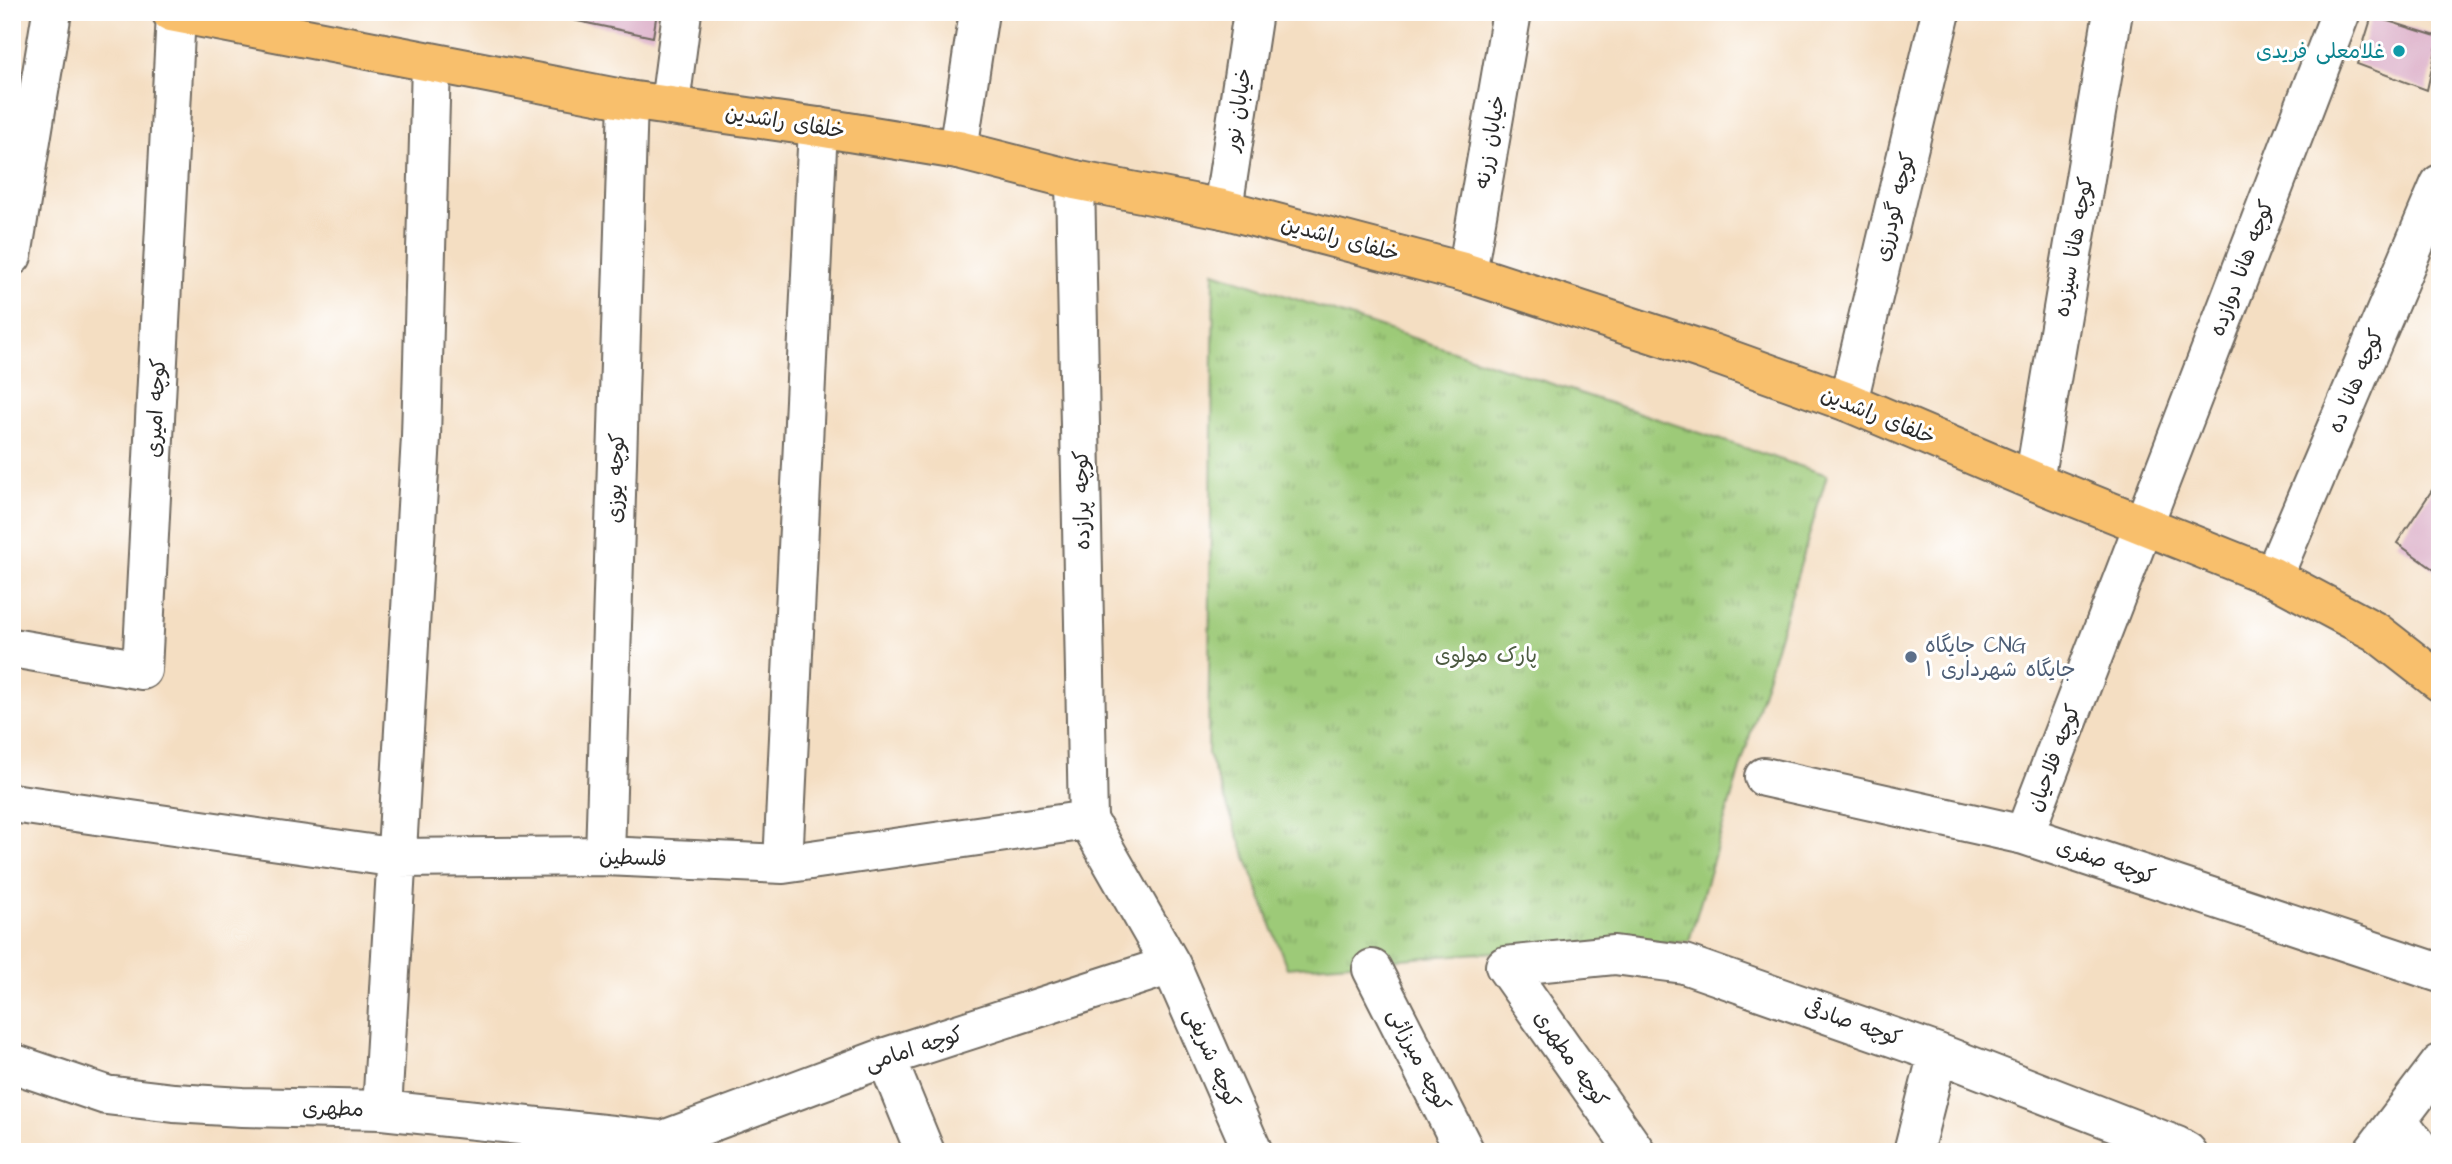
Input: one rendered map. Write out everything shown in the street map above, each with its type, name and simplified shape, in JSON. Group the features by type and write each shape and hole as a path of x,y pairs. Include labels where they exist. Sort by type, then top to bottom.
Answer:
{"main road":[{"name":"خلفای راشدین","path":"174,13 628,100 670,104 958,150 1076,180 1223,209 1467,273 1703,350 1848,402 2034,481 2273,577 2376,632 2440,682"}],"street":[{"path":"12,256 51,12"},
{"path":"670,104 682,12"},
{"path":"958,150 979,12"},
{"name":"خیابان نور","path":"1223,209 1253,12"},
{"name":"خیابان زرنه","path":"1467,273 1512,12"},
{"path":"1911,12 1932,52"},
{"name":"کوچه گودرزی","path":"1848,402 1941,12"},
{"name":"کوچه هانا سیزده","path":"2034,481 2113,12"},
{"name":"کوچه هانا دوازده","path":"2144,524 2341,12"},
{"name":"کوچه امیری","path":"12,648 142,670 174,13"},
{"path":"382,1110 421,437 431,63"},
{"name":"کوچه یوزی","path":"605,856 628,100"},
{"path":"783,864 818,127"},
{"name":"کوچه پرازده","path":"1076,180 1088,820"},
{"name":"کوچه هانا ده","path":"2273,577 2440,184"},
{"name":"کوچه فلاحیان","path":"2024,835 2144,524"},
{"name":"کوچه صفری","path":"1764,777 2024,835 2440,973"},
{"name":"فلسطین","path":"12,803 398,858 605,856 783,864 1088,820"},
{"path":"1088,820 1171,965"},
{"name":"کوچه صادقی","path":"1505,966 1614,956 1684,964 1938,1053 2187,1152"},
{"name":"کوچه امامی","path":"652,1148 886,1057 1171,965"},
{"name":"کوچه شریفی","path":"1171,965 1253,1152"},
{"name":"کوچه مطهری","path":"1505,966 1636,1152"},
{"name":"کوچه میرزائی","path":"1372,969 1465,1152"},
{"path":"1913,1152 1938,1053"},
{"path":"886,1057 925,1152"},
{"name":"مطهری","path":"12,1063 106,1095 160,1102 242,1107 382,1110 652,1148"},
{"path":"2373,1152 2440,1064"},
{"path":"2398,1120 2421,1152"}],"green space":[{"name":"پارک مولوی","path":"1214,272 1827,475 1689,941 1287,968 1208,754"}],"building":[{"path":"535,12 657,12 653,37"},
{"name":"غلامعلی فریدی","path":"2372,16 2439,37 2427,90 2357,64"},
{"path":"2440,478 2440,574 2397,543"}],"place":[{"name":"غلامعلی فریدی","path":"2399,51"},
{"name":"جایگاه CNG جایگاه شهرداری ۱","path":"1911,657"}]}
